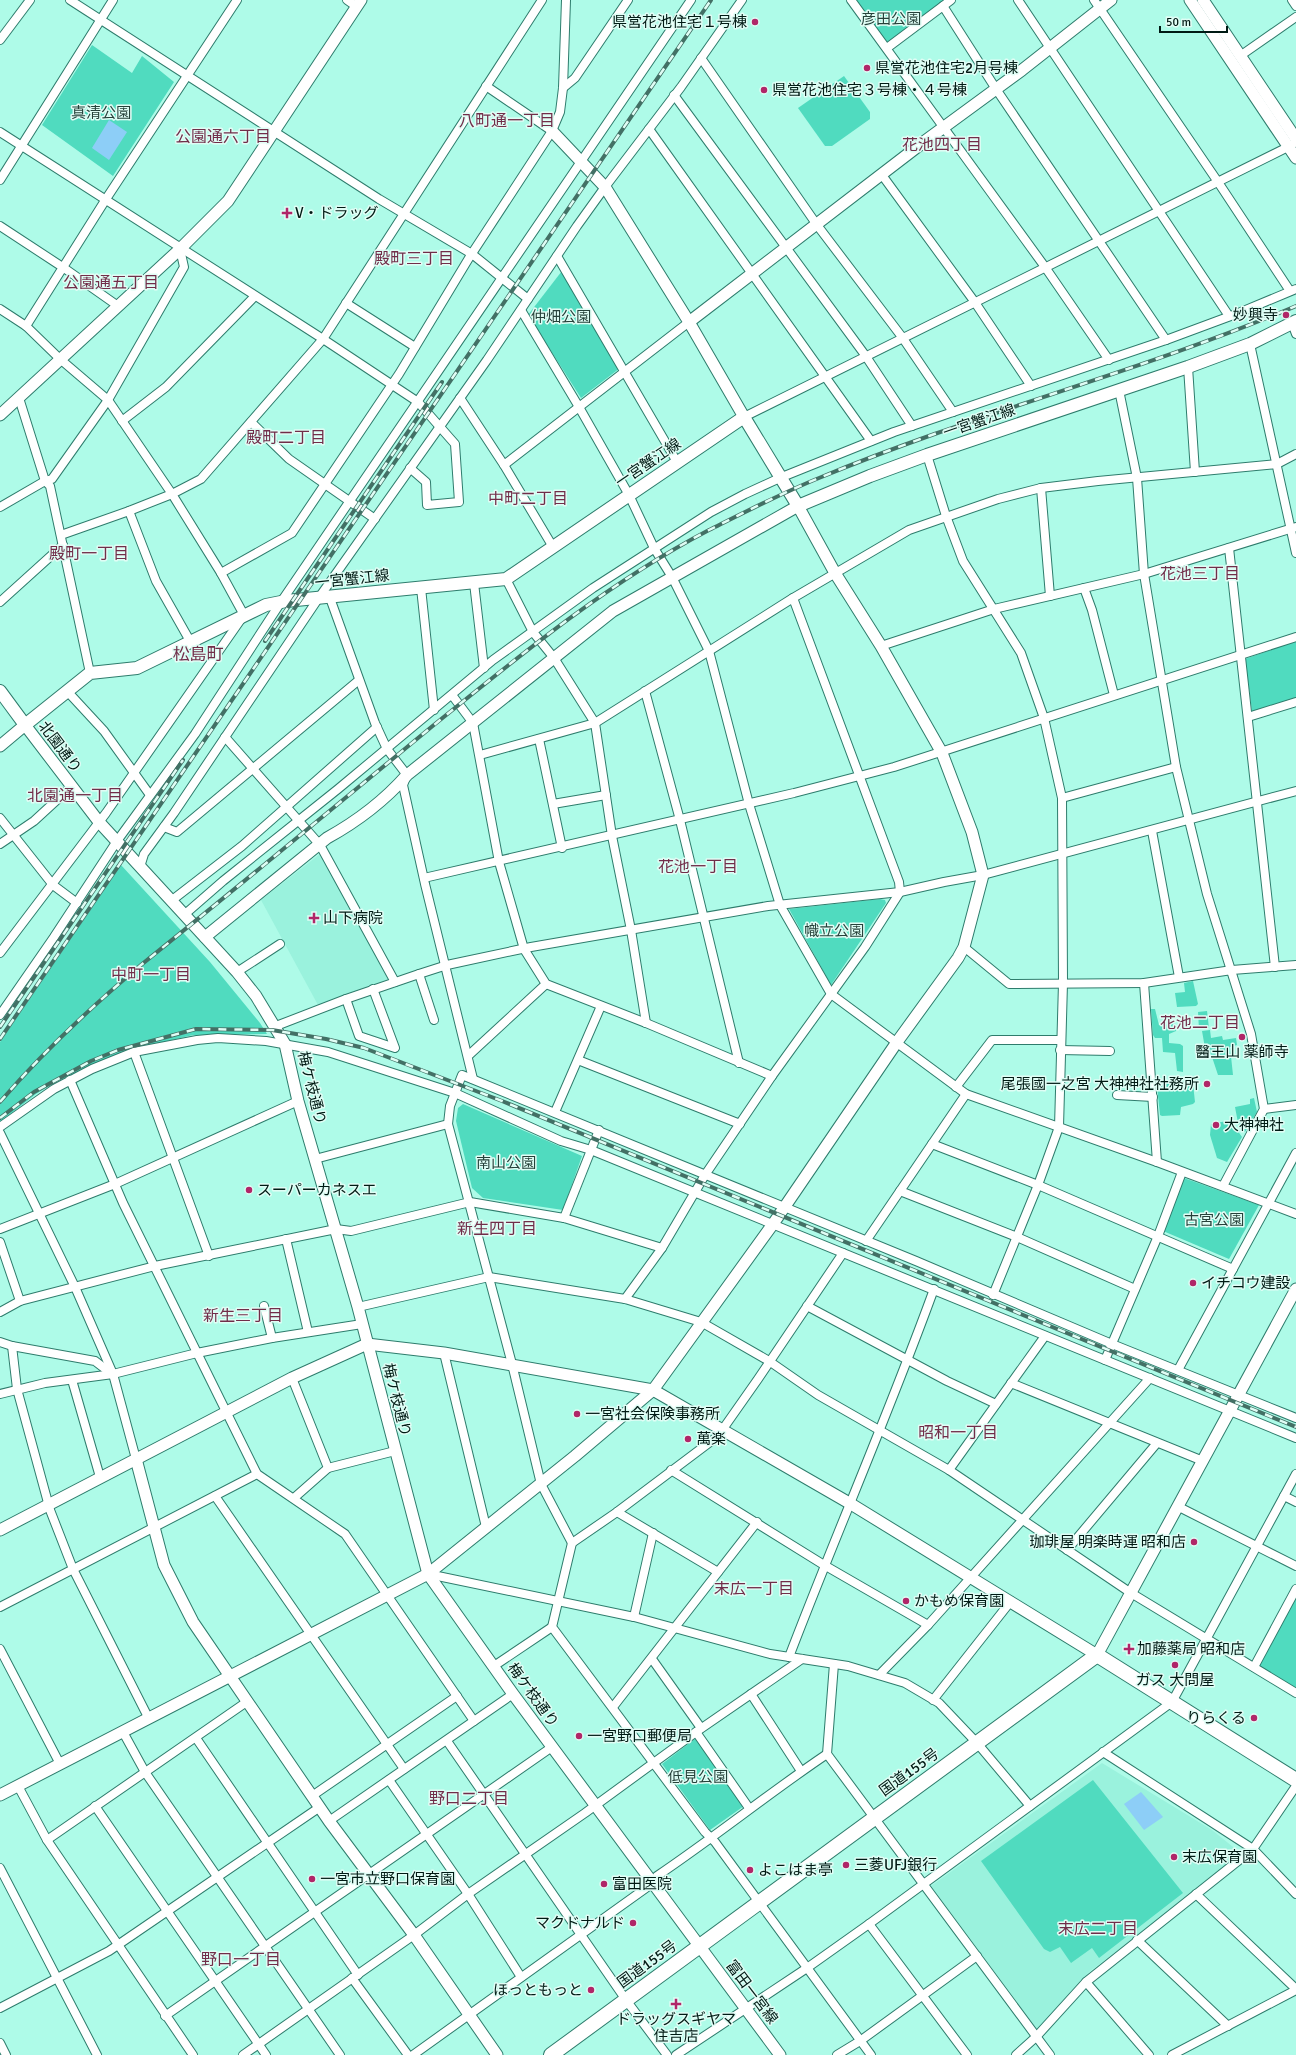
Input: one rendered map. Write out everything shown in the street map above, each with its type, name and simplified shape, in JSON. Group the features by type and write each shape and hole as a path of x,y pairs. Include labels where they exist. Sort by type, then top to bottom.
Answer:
{"highway":[{"path":"1097,1655 1296,1780"},
{"name":"国道155号","path":"551,2055 1097,1655"}],"main road":[{"name":"一宮蟹江線","path":"798,506 870,476 927,455 1188,367 1295,326"},
{"name":"一宮蟹江線","path":"90,673 137,668 266,605 281,602 506,580 744,417"},
{"path":"744,417 782,477 798,506"},
{"path":"0,691 25,725 90,673"}],"street":[{"path":"0,40 30,0"},
{"path":"70,0 187,77 403,214 472,254 504,278 528,299"},
{"path":"0,180 114,0"},
{"path":"26,326 64,268 106,199 237,0"},
{"path":"0,415 180,249 228,201 359,3 347,0"},
{"path":"61,535 172,494 201,479 323,339 542,0"},
{"path":"221,574 292,533 392,384 472,254 552,131 560,112 563,88 566,0"},
{"path":"563,88 575,78 628,0"},
{"path":"0,1015 77,903 117,841 195,734 281,602 504,278 692,0"},
{"path":"140,867 144,854 225,737 324,599 375,518 440,427 605,187 674,95 742,0"},
{"path":"851,0 945,127 1109,360"},
{"path":"887,48 951,0"},
{"path":"1018,0 1229,316"},
{"path":"504,465 752,274 1050,49 1097,4 1111,0"},
{"path":"1190,0 1294,143"},
{"path":"1203,0 1294,143 1296,158"},
{"path":"1292,0 1296,6"},
{"path":"184,915 223,881 387,749 484,668 593,588 711,512 782,477 871,441 1166,340 1293,290 1097,4"},
{"path":"943,6 996,89 1166,340"},
{"path":"1240,56 1296,18"},
{"path":"701,58 817,225 902,337 953,412"},
{"path":"486,86 552,131 605,187 689,322 744,417 1294,143"},
{"path":"674,95 865,356 912,426"},
{"path":"649,129 826,375 871,441"},
{"path":"0,132 106,199 180,249 323,339 418,402 455,444 459,502 427,505 426,482 410,468"},
{"path":"882,175 974,302 1031,386"},
{"path":"0,226 118,306"},
{"path":"0,507 45,481 52,479 108,400 184,267 180,249"},
{"path":"557,256 677,462"},
{"path":"122,421 166,387 255,296"},
{"path":"346,302 415,347"},
{"path":"0,309 26,326 60,359 108,400 172,494 221,574 244,615 99,822 52,885 3,943 0,953"},
{"path":"521,310 629,495 654,548 672,576 709,651 749,804 780,905 831,994 966,1094 1157,1162 1296,1214"},
{"path":"1250,344 1277,464 1294,528 1296,553"},
{"path":"1188,367 1195,472"},
{"path":"1119,390 1138,478 1144,574 1176,767 1207,894 1251,1034 1264,1109 1223,1186"},
{"path":"19,398 45,481 50,486 90,673"},
{"path":"460,398 504,465 553,547"},
{"path":"251,422 289,459 375,518"},
{"path":"480,755 595,724 645,691 835,573 909,530 946,516 998,499 1041,488 1277,464 1296,454"},
{"path":"927,455 946,516 963,561 1021,653 1044,718 1062,798 1064,854 1064,983 1060,1040 1059,1127 1038,1185 993,1295"},
{"path":"1041,488 1050,596"},
{"path":"0,1795 428,1574 541,1484 653,1390 773,1224 897,1042 958,958 964,947 983,875 972,832 942,752 881,646 835,573 798,506 672,576 613,611 407,776 394,790 354,822 320,844 205,937"},
{"path":"129,511 156,581 190,642"},
{"path":"881,646 994,609 1144,574 1294,528"},
{"path":"0,602 63,545"},
{"path":"1229,548 1275,967"},
{"path":"506,580 533,632 554,658 595,724 612,836 631,930 646,1023"},
{"path":"474,583 484,668"},
{"path":"421,588 434,710"},
{"path":"1084,588 1092,610 1114,695"},
{"path":"625,1299 662,1248 705,1175 772,1076 865,946 900,892 899,882 793,598"},
{"path":"324,599 387,749 407,776"},
{"path":"424,878 562,848 749,804 859,776 942,752 1296,637"},
{"path":"164,827 177,832 359,680"},
{"path":"67,691 104,732 134,771 150,795"},
{"path":"645,691 680,820 702,918 739,1063"},
{"path":"452,695 473,723 499,862 524,949 546,984 646,1023 772,1076"},
{"path":"1248,717 1296,702"},
{"path":"0,746 25,725"},
{"name":"北園通り","path":"25,725 71,787 99,822 117,841"},
{"path":"171,901 242,846 377,727"},
{"path":"225,737 252,770 320,844 395,982"},
{"path":"539,739 562,848"},
{"path":"1062,798 1176,767"},
{"path":"407,776 404,785 424,878 469,1055 473,1079"},
{"path":"0,844 34,821 71,787"},
{"path":"276,1026 373,989 446,965 524,949 780,905 832,901 900,892 983,875 1152,831 1296,791"},
{"path":"553,804 606,795"},
{"path":"0,818 12,836 52,885 77,903"},
{"path":"1152,831 1179,977"},
{"name":"梅ケ枝通り","path":"117,841 237,972 256,996 276,1026 285,1044 298,1101 358,1307 428,1574 513,1694 700,1947"},
{"path":"237,972 280,944"},
{"path":"964,947 1009,984 1144,983 1232,970 1296,965"},
{"path":"419,974 434,1020"},
{"path":"1144,983 1157,1162"},
{"path":"469,1055 546,984"},
{"path":"346,999 359,1036 395,1048 373,989"},
{"path":"555,1112 602,1006"},
{"path":"0,1127 54,1089 70,1080 92,1069 134,1052 197,1040 218,1038 285,1044 328,1052 455,1093 561,1141 591,1150 696,1192 1296,1438"},
{"path":"956,1087 992,1040 1060,1040"},
{"path":"1060,1050 1110,1051"},
{"path":"134,1052 209,1256"},
{"path":"578,1060 740,1124"},
{"path":"494,1666 552,1627 572,1543 541,1484 512,1364 448,1124 450,1106 462,1075 599,1130 1112,1344 1240,1394 1296,1418"},
{"path":"70,1080 115,1184 257,1474 345,1534 474,1721"},
{"path":"866,1241 966,1094"},
{"path":"1117,1096 1153,1097"},
{"path":"0,1229 41,1215 115,1184 298,1101"},
{"path":"1264,1109 1296,1105"},
{"path":"315,1159 448,1124"},
{"path":"564,1218 599,1130"},
{"path":"0,1133 75,1287 113,1374 164,1565 175,1590 193,1622 329,1821 414,1936 497,2055"},
{"path":"932,1144 1038,1185 1233,1269"},
{"path":"1178,1370 1296,1153"},
{"path":"1105,1360 1158,1236 1182,1172"},
{"path":"900,1191 1017,1237 1136,1289"},
{"path":"0,1312 20,1301 155,1266 336,1230 351,1231 470,1202 564,1218 662,1248"},
{"path":"286,1239 308,1332"},
{"path":"0,1242 20,1301"},
{"path":"572,1543 617,1512 718,1436 843,1253"},
{"path":"358,1307 489,1277 625,1299 701,1322 769,1362 818,1395 880,1432 949,1470 1131,1593 1206,1640 1254,1666 1296,1693"},
{"path":"789,1657 824,1565 851,1504 880,1432 934,1289"},
{"path":"0,1530 47,1504 292,1378 367,1344 444,1353 653,1390 851,1504 1097,1655 1179,1507 1296,1289"},
{"path":"264,1306 272,1338"},
{"path":"807,1306 907,1358 947,1381 996,1404"},
{"path":"0,1394 17,1389 113,1374 272,1338 362,1324"},
{"path":"949,1470 1045,1336"},
{"path":"0,1342 12,1346 95,1361 113,1374"},
{"path":"12,1346 17,1389 47,1504 73,1569 149,1719"},
{"path":"444,1353 486,1527"},
{"path":"292,1378 328,1468"},
{"path":"879,1675 928,1625 1150,1378"},
{"path":"72,1380 100,1477"},
{"path":"1010,1383 1203,1461"},
{"path":"1067,1550 1157,1443"},
{"path":"294,1498 328,1468 395,1450"},
{"path":"671,1470 824,1565 928,1625"},
{"path":"0,1607 257,1474"},
{"path":"676,2055 746,2009 869,1924 1172,1702 1296,1474"},
{"path":"216,1496 310,1635 404,1769"},
{"path":"1284,1496 1296,1502"},
{"path":"1179,1507 1296,1566"},
{"path":"617,1512 718,1572"},
{"path":"613,1707 652,1659 675,1627 757,1522"},
{"path":"634,1617 653,1533"},
{"path":"428,1574 634,1617 770,1654 848,1666 905,1683 939,1703 977,1743 1030,1806"},
{"path":"1254,1666 1296,1590"},
{"path":"933,1700 1011,1602"},
{"path":"552,1627 712,1839 871,2055"},
{"path":"0,1650 60,1764"},
{"path":"652,1659 749,1808"},
{"path":"243,2055 414,1936 468,1894 596,1805 699,1730 802,1659"},
{"path":"834,1664 827,1754 1050,2055"},
{"path":"329,1821 513,1694"},
{"path":"751,1694 801,1771"},
{"path":"312,1796 457,1696"},
{"path":"46,1840 248,1701"},
{"path":"123,1732 145,1772 340,2055"},
{"path":"196,1738 268,1843 355,1977 408,2055"},
{"path":"446,1741 626,2000 668,2055"},
{"path":"165,2016 367,1874 552,1747"},
{"path":"1103,1752 1253,1849 1296,1894"},
{"path":"413,2055 582,1935 653,1883 657,1876 712,1839 749,1808 827,1754"},
{"path":"389,1780 468,1894 521,1977"},
{"path":"18,1786 46,1840 193,2055"},
{"path":"1017,2054 1036,2036 1086,1982 1253,1849 1296,1786"},
{"path":"95,1806 266,2055"},
{"path":"0,2008 118,1945 320,1807"},
{"path":"0,1868 97,2055"},
{"path":"1172,2055 1296,1989 1196,1894"},
{"path":"869,1924 967,2055"},
{"path":"1137,1940 1228,2026"},
{"name":"富田一宮線","path":"700,1947 780,2055"},
{"path":"837,2055 860,2041 977,1956"},
{"path":"1086,1982 1149,2055"},
{"path":"0,2043 6,2055"}],"shaded area":[{"name":"山下病院","path":"320,854 389,979 318,1005 261,900"},
{"path":"1102,1763 1212,1830 1243,1855 1089,1972 1037,2029 931,1886"}],"green space":[{"name":"彦田公園","path":"854,0 948,0 887,46"},
{"name":"真清公園","path":"92,45 132,73 142,56 174,82 113,176 42,125"},
{"path":"844,76 870,112 870,119 832,146 825,146 798,108"},
{"name":"仲畑公園","path":"565,267 620,368 581,398 528,315"},
{"path":"1296,641 1296,698 1252,711 1245,659"},
{"path":"121,865 210,962 260,1023 267,1034 193,1035 125,1051 58,1081 36,1094 0,1122 0,1042"},
{"name":"幟立公園","path":"880,899 885,900 886,903 831,985 789,909"},
{"path":"1193,981 1198,1004 1196,1006 1177,1007 1175,993 1185,992 1184,983"},
{"path":"1151,1009 1155,1009 1159,1025 1175,1024 1176,1031 1169,1034 1169,1043 1180,1044 1183,1046 1183,1072 1177,1071 1175,1053 1163,1052 1162,1038 1155,1038 1153,1035"},
{"path":"1207,1011 1209,1028 1199,1029 1198,1012"},
{"path":"1210,1030 1211,1038 1222,1036 1223,1040 1236,1038 1237,1045 1230,1047 1233,1075 1218,1075 1211,1054 1205,1048 1202,1031"},
{"path":"1190,1081 1193,1084 1195,1102 1193,1104 1181,1107 1180,1115 1160,1115 1157,1086 1160,1084"},
{"path":"1254,1098 1257,1112 1245,1132 1239,1128 1235,1107 1250,1104 1250,1099"},
{"name":"南山公園","path":"463,1104 582,1156 563,1210 483,1198 472,1188 456,1121 458,1108"},
{"path":"1227,1121 1242,1137 1227,1162 1217,1158 1210,1135 1211,1124"},
{"name":"古宮公園","path":"1184,1178 1259,1205 1229,1259 1163,1231"},
{"path":"1296,1593 1296,1691 1255,1666"},
{"name":"低見公園","path":"696,1738 744,1806 710,1830 662,1764"},
{"path":"1093,1780 1183,1893 1099,1958 1092,1948 1071,1963 1060,1947 1050,1952 1044,1949 981,1861"}],"water":[{"path":"109,120 127,132 109,160 92,148"},
{"path":"1141,1792 1163,1817 1144,1830 1124,1804"}],"railway":[{"path":"0,1039 711,0"},
{"path":"0,1102 16,1083 68,1030 141,965 530,648 599,597 671,551 777,496 819,478 937,433 1178,352 1296,306"},
{"path":"265,641 442,382"},
{"path":"0,1027 183,760"},
{"path":"0,1118 34,1092 91,1061 118,1050 196,1029 272,1030 326,1039 364,1048 502,1101 1296,1427"}],"place":[{"name":"県営花池住宅１号棟","path":"755,22"},
{"name":"県営花池住宅2月号棟","path":"867,68"},
{"name":"県営花池住宅３号棟・４号棟","path":"764,90"},
{"name":"V・ドラッグ","path":"287,213"},
{"name":"妙興寺","path":"1286,315"},
{"name":"山下病院","path":"314,918"},
{"name":"醫王山 薬師寺","path":"1242,1037"},
{"name":"尾張國一之宮 大神神社社務所","path":"1207,1084"},
{"name":"大神神社","path":"1216,1125"},
{"name":"スーパーカネスエ","path":"249,1190"},
{"name":"イチコウ建設","path":"1193,1283"},
{"name":"一宮社会保険事務所","path":"577,1414"},
{"name":"萬楽","path":"688,1439"},
{"name":"珈琲屋 明楽時運 昭和店","path":"1194,1542"},
{"name":"かもめ保育園","path":"906,1601"},
{"name":"加藤薬局 昭和店","path":"1129,1649"},
{"name":"ガス 大問屋","path":"1175,1665"},
{"name":"りらくる","path":"1254,1718"},
{"name":"一宮野口郵便局","path":"579,1736"},
{"name":"末広保育園","path":"1174,1857"},
{"name":"三菱UFJ銀行","path":"846,1865"},
{"name":"よこはま亭","path":"750,1870"},
{"name":"一宮市立野口保育園","path":"312,1879"},
{"name":"富田医院","path":"604,1884"},
{"name":"マクドナルド","path":"633,1923"},
{"name":"ほっともっと","path":"591,1990"},
{"name":"ドラッグスギヤマ 住吉店","path":"676,2004"}],"district":[{"name":"八町通一丁目","path":"507,120"},
{"name":"公園通六丁目","path":"223,136"},
{"name":"花池四丁目","path":"942,144"},
{"name":"殿町三丁目","path":"414,258"},
{"name":"公園通五丁目","path":"111,282"},
{"name":"殿町二丁目","path":"286,437"},
{"name":"中町二丁目","path":"528,498"},
{"name":"殿町一丁目","path":"89,553"},
{"name":"花池三丁目","path":"1200,573"},
{"name":"松島町","path":"198,654"},
{"name":"北園通一丁目","path":"75,795"},
{"name":"花池一丁目","path":"698,866"},
{"name":"中町一丁目","path":"151,974"},
{"name":"花池二丁目","path":"1200,1022"},
{"name":"新生四丁目","path":"497,1228"},
{"name":"新生三丁目","path":"243,1315"},
{"name":"昭和一丁目","path":"958,1432"},
{"name":"末広一丁目","path":"754,1588"},
{"name":"野口二丁目","path":"469,1798"},
{"name":"末広二丁目","path":"1098,1928"},
{"name":"野口一丁目","path":"241,1959"}]}
